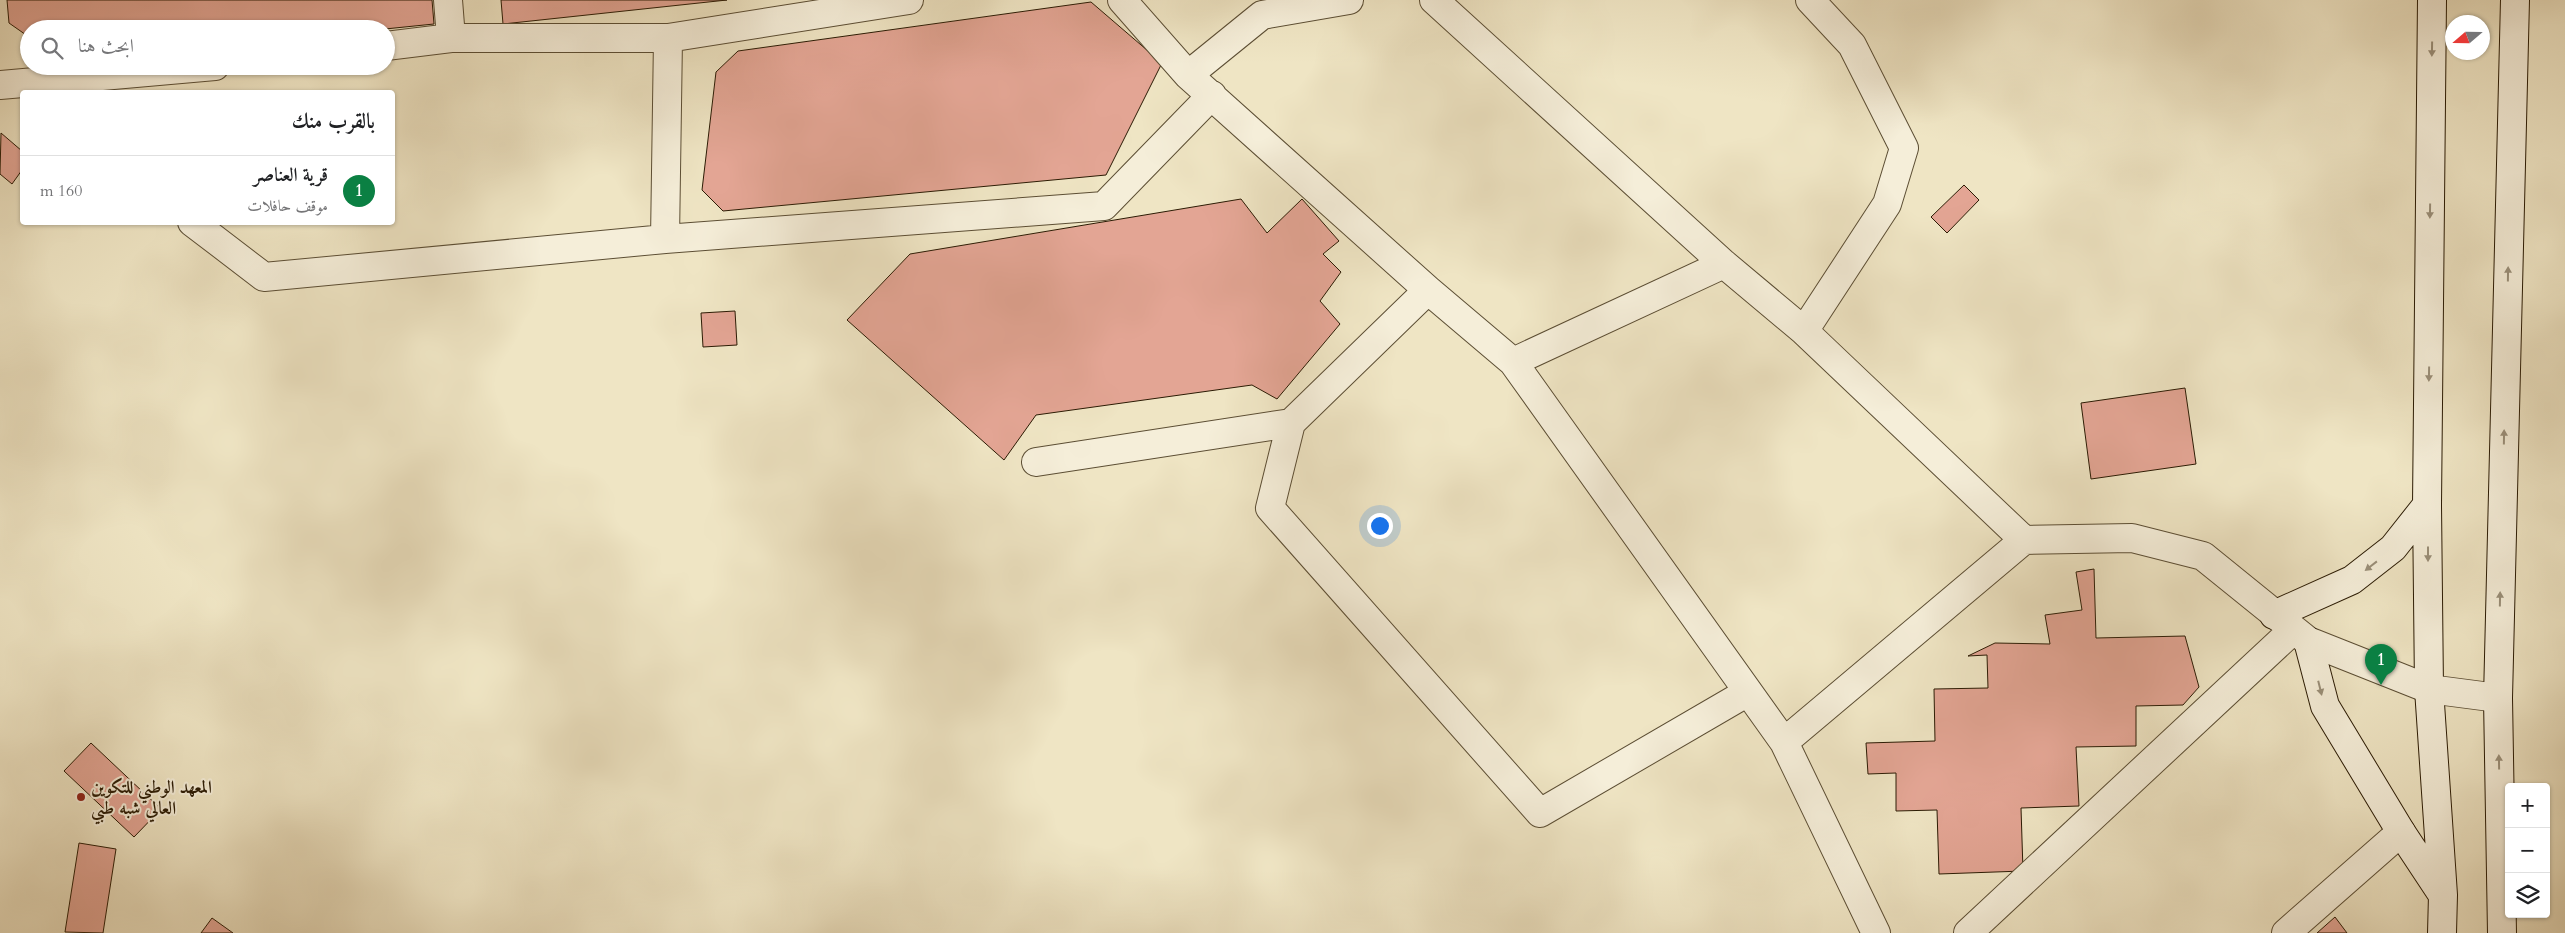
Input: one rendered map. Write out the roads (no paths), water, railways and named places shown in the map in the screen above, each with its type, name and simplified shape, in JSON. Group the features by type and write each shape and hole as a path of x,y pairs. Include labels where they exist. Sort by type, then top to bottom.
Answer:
{"street":[{"path":"448,0 451,38"},
{"path":"395,45 451,38 668,38 909,0"},
{"path":"1122,0 1188,75 1428,290 1513,362 1784,742 1876,933"},
{"path":"1188,75 1262,15 1349,0"},
{"path":"1434,0 1724,264 1804,330 2024,540"},
{"path":"1804,330 1887,204 1904,148 1852,45 1810,0"},
{"path":"2432,0 2427,505 2429,689 2443,895 2442,933"},
{"path":"2502,933 2498,698 2515,0"},
{"path":"665,239 668,38"},
{"path":"0,85 175,82 192,75"},
{"path":"196,225 264,277 665,239 1104,206 1212,95"},
{"path":"1513,362 1724,264"},
{"path":"1428,290 1290,423 1270,508 1540,813 1748,692"},
{"path":"1036,462 1290,423"},
{"path":"1968,933 2292,628 2393,548 2427,505"},
{"path":"1784,742 2024,540 2132,538 2203,556 2292,628 2429,689 2498,698"},
{"path":"2292,628 2325,706 2401,832 2443,895"},
{"path":"2286,933 2401,832"}],"place":[{"name":"قرية العناصر","path":"2381,685"},
{"name":"المعهد الوطني للتكوين العالي شبه طبي","path":"81,797"}]}
